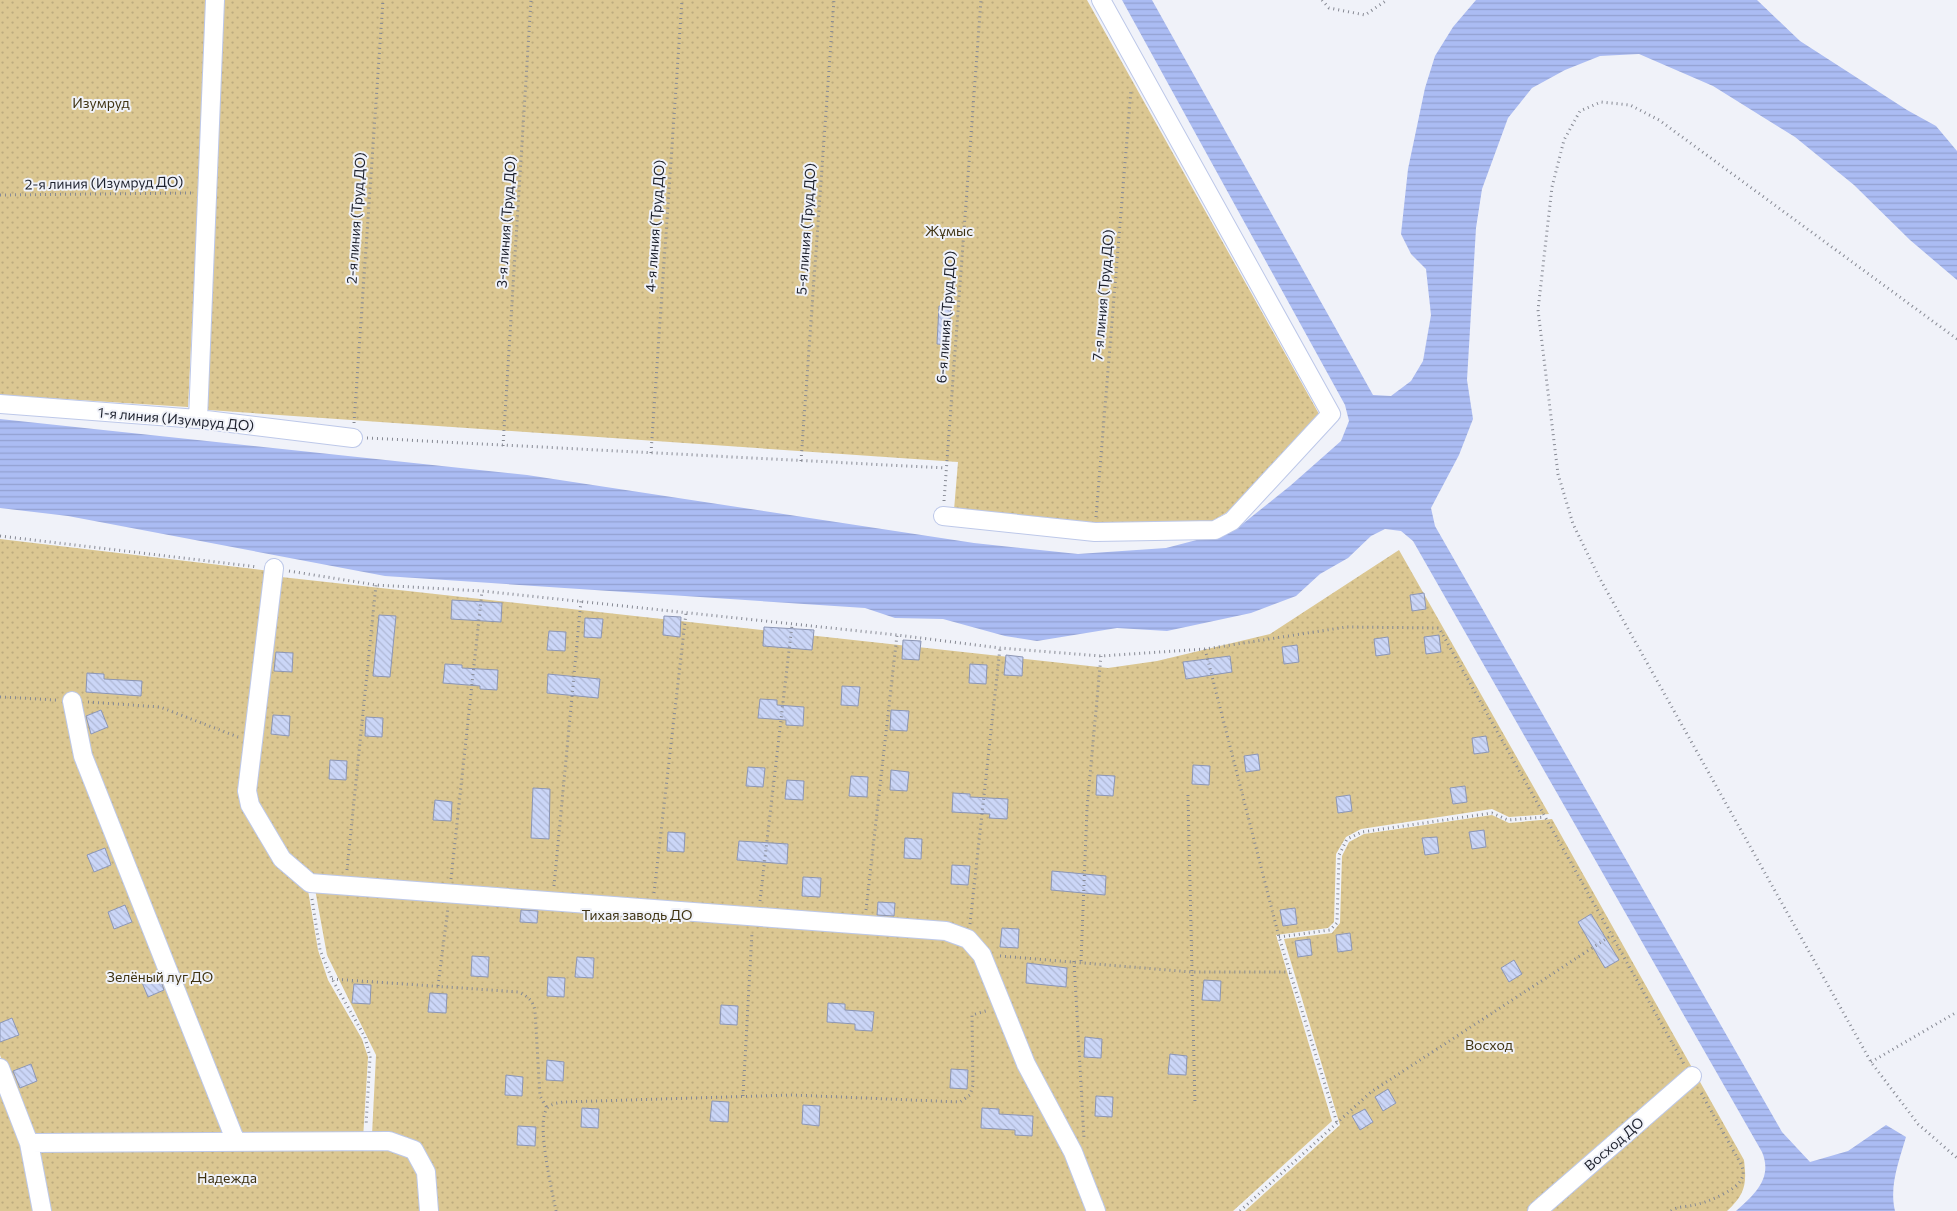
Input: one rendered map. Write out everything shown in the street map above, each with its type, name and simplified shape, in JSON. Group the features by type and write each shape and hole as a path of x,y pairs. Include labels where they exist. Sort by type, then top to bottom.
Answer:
{"street":[{"path":"198,419 215,0"},
{"path":"943,516 1095,532 1215,530 1232,521 1331,414 1101,0"},
{"name":"1-я линия (Изумруд ДО)","path":"0,404 198,419 352,438"},
{"path":"274,568 247,791 250,805 282,859 310,883 946,931 968,939 982,955 1026,1064 1074,1152 1096,1211"},
{"path":"72,701 84,756 236,1142"},
{"path":"0,1068 29,1143 42,1211"},
{"name":"Восход ДО","path":"1536,1211 1692,1076"},
{"path":"29,1143 389,1141 414,1150 426,1172 429,1211"}],"path":[{"name":"2-я линия (Труд ДО)","path":"352,438 383,0"},
{"name":"3-я линия (Труд ДО)","path":"503,446 531,0"},
{"name":"4-я линия (Труд ДО)","path":"650,453 682,0"},
{"name":"5-я линия (Труд ДО)","path":"800,461 834,0"},
{"name":"6-я линия (Труд ДО)","path":"943,516 981,0"},
{"path":"1322,0 1329,8 1365,15 1387,0"},
{"name":"7-я линия (Труд ДО)","path":"1095,532 1132,89"},
{"path":"1957,339 1659,120 1630,104 1601,102 1580,111 1564,140 1552,187 1538,310 1558,474 1572,524 1600,579 1871,1062 1918,1124 1957,1158"},
{"name":"2-я линия (Изумруд ДО)","path":"0,195 207,193"},
{"path":"352,438 946,468"},
{"path":"0,536 274,568 376,585 482,591 897,635 1000,648 1101,656 1205,649 1346,627 1439,628 1742,1166 1743,1177 1728,1192 1696,1205 1674,1208 1672,1211"},
{"path":"345,886 376,585"},
{"path":"438,986 450,894 482,591"},
{"path":"552,901 581,602"},
{"path":"652,909 686,613"},
{"path":"743,1096 755,917 792,625"},
{"path":"864,925 897,635"},
{"path":"968,939 1000,648"},
{"path":"1205,649 1279,937 1337,1123"},
{"path":"1081,962 1087,808 1101,656"},
{"path":"0,697 160,707 253,742"},
{"path":"1188,795 1195,1106"},
{"path":"1279,937 1330,930 1337,923 1339,855 1348,839 1362,832 1492,812 1508,820 1545,817"},
{"path":"310,883 320,950 332,979 365,1037 370,1057 365,1141"},
{"path":"1240,1211 1371,1092 1612,935"},
{"path":"982,955 1191,972 1290,972"},
{"path":"1074,961 1085,1137 1082,1146 1074,1152"},
{"path":"332,979 519,992 529,997 534,1003 536,1011 540,1096 547,1108 544,1129 546,1162 556,1211"},
{"path":"547,1108 563,1102 792,1095 960,1102 970,1095 973,1085 972,1015 1003,1005"},
{"path":"1871,1062 1957,1012"}],"green space":[{"name":"Изумруд","path":"0,0 208,0 188,407 0,395"},
{"name":"Жұмыс","path":"219,0 1087,0 1319,414 1229,511 1211,522 1093,525 954,510 958,462 194,409"},
{"name":"Зелёный луг ДО","path":"0,539 270,571 243,791 307,884 318,950 328,980 362,1039 368,1057 363,1139 32,1138 0,1055"},
{"name":"Тихая заводь ДО","path":"1399,550 1549,814 1509,817 1492,809 1361,829 1346,837 1336,854 1334,922 1328,928 1276,935 1332,1121 1233,1211 435,1211 419,1147 372,1135 376,1055 327,955 315,889 286,855 265,817 254,791 281,577 1108,668 1157,661 1270,634"},
{"name":"Восход","path":"1492,815 1509,823 1552,819 1744,1160 1745,1183 1738,1199 1727,1211 1245,1211 1340,1125 1284,939 1332,933 1340,923 1342,856 1349,842 1364,834"},
{"path":"0,1078 25,1144 39,1211 0,1211"},
{"name":"Надежда","path":"34,1146 386,1146 409,1155 418,1173 421,1211 46,1211"}],"water":[{"path":"1122,0 1152,0 1373,395 1391,396 1411,381 1423,361 1431,315 1426,269 1411,254 1401,234 1408,169 1425,88 1435,56 1453,27 1476,0 1757,0 1800,41 1907,110 1936,126 1957,151 1957,280 1910,240 1854,185 1795,137 1713,86 1639,54 1600,56 1565,70 1532,88 1508,118 1482,189 1476,228 1467,380 1473,419 1459,455 1431,508 1435,526 1782,1132 1810,1162 1848,1151 1886,1125 1906,1137 1894,1183 1893,1202 1895,1211 1736,1211 1750,1198 1764,1178 1765,1161 1762,1152 1413,541 1401,531 1385,529 1371,536 1348,558 1320,574 1296,596 1251,613 1167,631 1117,628 1037,641 1005,636 943,619 895,618 865,608 385,576 68,516 0,508 0,419 527,475 974,543 1078,554 1166,548 1235,530 1290,486 1341,441 1349,421 1345,405"}],"building":[{"path":"939,306 951,307 948,345 937,344"},
{"path":"1424,593 1426,609 1412,611 1410,595"},
{"path":"452,600 502,603 501,622 451,619"},
{"path":"379,615 396,616 390,677 373,676"},
{"path":"664,616 681,617 680,637 663,635"},
{"path":"585,618 603,619 601,638 584,637"},
{"path":"764,627 814,630 812,650 763,646"},
{"path":"549,631 566,632 565,651 547,650"},
{"path":"1439,635 1441,652 1426,654 1424,637"},
{"path":"1388,637 1390,654 1376,656 1374,639"},
{"path":"903,640 921,641 919,660 902,659"},
{"path":"1297,645 1299,662 1284,664 1282,647"},
{"path":"276,652 293,653 292,672 274,671"},
{"path":"1006,655 1023,657 1022,676 1004,675"},
{"path":"1230,656 1232,672 1186,679 1183,662"},
{"path":"445,664 462,665 462,668 498,670 497,690 480,689 480,686 443,683"},
{"path":"970,664 987,665 986,684 969,683"},
{"path":"87,673 104,674 104,679 142,681 141,696 86,692"},
{"path":"548,674 600,679 598,698 547,693"},
{"path":"842,686 860,687 858,706 841,705"},
{"path":"760,699 777,700 777,705 804,707 803,726 786,725 786,720 758,718"},
{"path":"101,710 108,727 91,734 86,716"},
{"path":"891,710 909,711 907,731 890,730"},
{"path":"273,715 290,716 289,736 271,734"},
{"path":"366,717 383,718 382,737 365,736"},
{"path":"1486,736 1489,752 1474,754 1472,738"},
{"path":"1258,754 1260,770 1246,772 1244,756"},
{"path":"330,760 347,761 346,780 329,779"},
{"path":"1193,765 1210,766 1209,785 1192,784"},
{"path":"748,767 765,768 763,787 746,786"},
{"path":"891,770 909,772 907,791 890,790"},
{"path":"1097,775 1115,776 1113,796 1096,795"},
{"path":"851,776 868,777 867,797 849,796"},
{"path":"787,780 804,781 803,800 785,799"},
{"path":"1465,786 1467,802 1453,804 1450,788"},
{"path":"533,788 550,789 549,839 531,838"},
{"path":"953,793 970,794 970,797 1008,799 1007,819 989,818 990,814 952,812"},
{"path":"1350,795 1352,811 1338,813 1336,797"},
{"path":"435,800 452,802 451,821 433,820"},
{"path":"1484,830 1486,847 1472,849 1469,832"},
{"path":"668,832 685,833 684,852 667,851"},
{"path":"1437,837 1439,853 1425,855 1422,838"},
{"path":"905,838 922,839 921,859 904,858"},
{"path":"739,841 788,844 787,864 737,860"},
{"path":"105,848 111,865 94,872 87,855"},
{"path":"952,865 970,866 968,885 951,884"},
{"path":"1052,871 1106,876 1105,895 1051,890"},
{"path":"803,877 821,878 820,897 802,896"},
{"path":"878,902 895,903 894,916 877,915"},
{"path":"125,905 132,922 114,929 108,912"},
{"path":"1295,908 1297,924 1283,926 1280,910"},
{"path":"521,910 538,911 537,923 520,922"},
{"path":"1591,914 1619,960 1605,968 1578,922"},
{"path":"1002,928 1019,929 1018,948 1000,947"},
{"path":"1350,933 1352,950 1338,952 1336,935"},
{"path":"1310,939 1312,955 1298,957 1295,941"},
{"path":"472,956 489,957 488,977 471,976"},
{"path":"577,957 594,958 593,978 575,977"},
{"path":"1514,960 1522,974 1509,982 1501,968"},
{"path":"1027,963 1067,968 1066,987 1026,983"},
{"path":"158,973 164,990 148,997 141,980"},
{"path":"548,977 565,978 564,997 547,996"},
{"path":"1204,980 1221,981 1220,1001 1202,1000"},
{"path":"354,984 371,985 370,1004 352,1003"},
{"path":"430,993 447,994 446,1013 428,1012"},
{"path":"828,1003 845,1004 845,1010 874,1012 872,1031 855,1030 855,1024 827,1022"},
{"path":"721,1005 738,1006 737,1025 720,1024"},
{"path":"12,1018 19,1035 0,1042 0,1023"},
{"path":"1085,1037 1102,1039 1101,1058 1084,1057"},
{"path":"1170,1054 1187,1056 1186,1075 1168,1074"},
{"path":"547,1060 564,1062 563,1081 546,1080"},
{"path":"31,1064 37,1081 20,1088 13,1071"},
{"path":"951,1069 968,1070 967,1089 950,1088"},
{"path":"506,1075 523,1077 522,1096 505,1095"},
{"path":"1388,1089 1396,1103 1383,1111 1375,1097"},
{"path":"1096,1096 1113,1097 1112,1117 1095,1116"},
{"path":"712,1101 729,1102 728,1122 710,1121"},
{"path":"803,1105 820,1106 819,1126 802,1124"},
{"path":"582,1108 599,1109 598,1128 581,1127"},
{"path":"982,1108 999,1109 999,1114 1033,1116 1032,1136 1015,1135 1015,1130 981,1128"},
{"path":"1365,1109 1373,1122 1360,1130 1352,1116"},
{"path":"518,1126 536,1127 535,1146 517,1145"}]}
